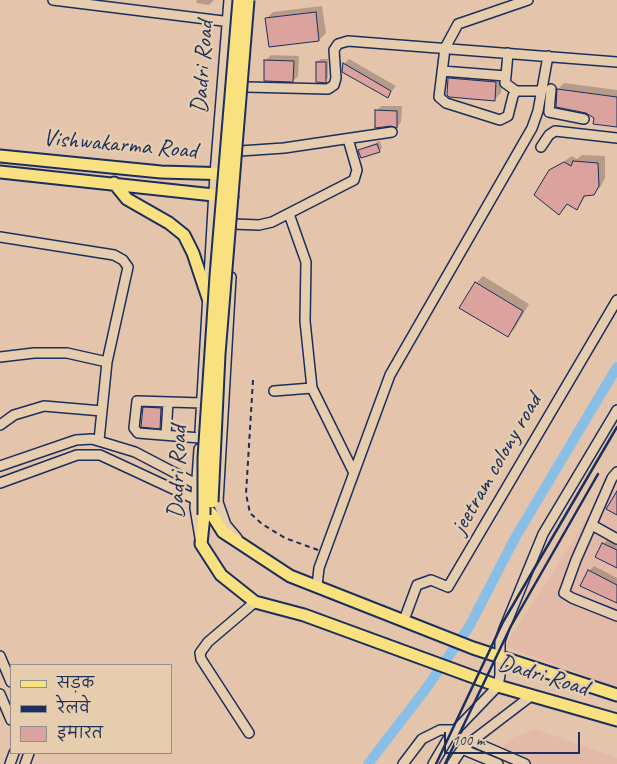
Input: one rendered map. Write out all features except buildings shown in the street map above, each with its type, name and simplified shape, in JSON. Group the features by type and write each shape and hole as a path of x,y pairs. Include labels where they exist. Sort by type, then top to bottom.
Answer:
{"main road":[{"path":"239,0 216,276 204,458 208,514 223,532 242,544"},
{"path":"201,544 208,514 248,0"},
{"name":"Vishwakarma Road","path":"0,156 161,172 237,174"},
{"name":"Vishwakarma Road","path":"0,172 235,197"},
{"path":"114,183 127,199 169,223 184,235 193,253 208,298"},
{"name":"Dadri Road","path":"201,544 221,575 255,602 304,615 498,686 617,720"},
{"name":"Dadri Road","path":"242,544 272,566 317,586 473,648 617,696"}],"street":[{"path":"53,0 228,22 251,22"},
{"name":"Dadri Road","path":"201,544 196,526 195,501 215,174 229,0"},
{"name":"Dadri Road","path":"242,544 226,524 218,502 233,224 253,0"},
{"path":"516,91 508,116 500,120 446,103 439,97 445,48 458,24 528,0"},
{"path":"246,87 328,89 334,85 336,78 334,50 338,44 348,41 617,62"},
{"path":"508,53 505,83 516,91 541,91"},
{"path":"317,586 319,568 353,471 390,375 532,128 538,111 548,56"},
{"path":"442,71 506,76"},
{"path":"549,112 551,89"},
{"path":"538,111 584,119"},
{"path":"541,147 549,135 556,131 617,138"},
{"path":"240,151 284,148 392,132"},
{"path":"233,224 259,225 272,222 354,180 357,170 348,139"},
{"path":"289,214 306,262 305,321 312,388 353,471"},
{"path":"0,237 114,255 123,260 128,267 107,362 99,440"},
{"name":"jeetram colony road","path":"404,620 417,585 431,580 448,587 617,300"},
{"path":"0,357 34,353 67,353 107,362"},
{"path":"274,391 312,388"},
{"path":"200,438 138,433 134,428 138,401 202,403"},
{"path":"166,435 168,402"},
{"path":"0,425 14,415 44,406 102,411"},
{"path":"433,764 440,749 498,686 504,629 543,534 617,410"},
{"path":"0,466 76,440 99,440 134,452 196,486 219,487"},
{"path":"0,483 77,455 100,455 195,501 218,502"},
{"path":"617,472 612,478 564,593 617,616"},
{"path":"592,525 617,538"},
{"path":"249,733 201,659 200,653 208,642 255,602"},
{"path":"0,656 10,680"},
{"path":"0,694 10,718"},
{"path":"452,764 462,749 531,696"},
{"path":"403,764 422,739 440,730 457,730"},
{"path":"472,741 525,764"},
{"path":"462,749 498,764"}],"path":[{"path":"253,380 246,494 250,512 262,524 285,538 325,552"}],"shaded area":[{"path":"617,472 617,687 505,646"},
{"path":"535,729 617,758 617,764 486,764 510,739"}],"waterway":[{"path":"368,764 425,690 469,627 515,538 617,367"}],"railway":[{"path":"436,764 503,622 617,427"},
{"path":"445,764 511,626 598,474"}]}
